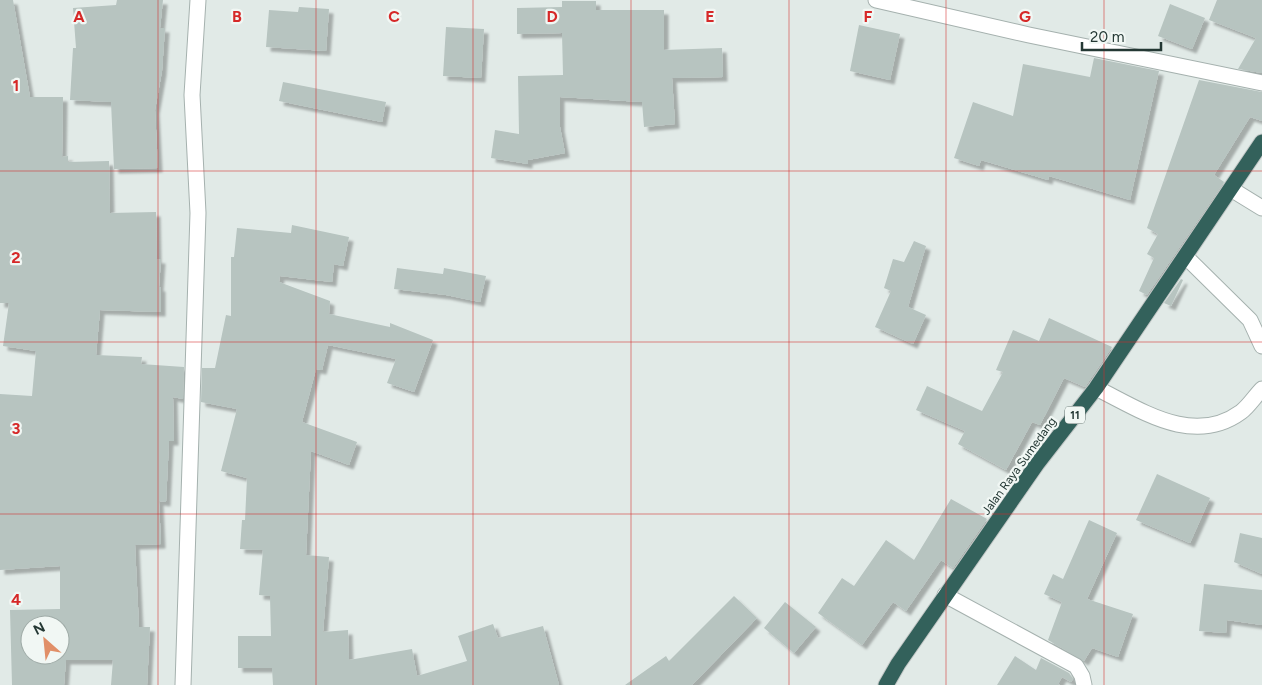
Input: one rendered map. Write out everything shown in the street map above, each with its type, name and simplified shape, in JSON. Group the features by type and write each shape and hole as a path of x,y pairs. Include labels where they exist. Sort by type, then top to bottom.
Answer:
{"highway":[{"name":"Jalan Raya Sumedang","path":"886,685 945,595 1037,464 1096,388 1262,142"}],"street":[{"path":"183,685 198,213 192,95 198,0"},
{"path":"876,0 1029,35 1262,83"},
{"path":"1231,189 1262,208"},
{"path":"1186,257 1250,320 1262,346"},
{"path":"1096,388 1166,422 1204,428 1241,412 1262,389"},
{"path":"945,595 1076,666 1082,676 1084,685"}],"building":[{"path":"0,0 13,0 30,97 63,97 62,157 68,156 68,162 109,161 110,213 156,212 157,259 161,259 159,287 161,287 161,312 100,310 96,355 142,357 141,364 184,367 183,399 173,397 174,441 169,441 166,502 159,501 161,544 135,545 139,627 150,627 147,685 111,685 113,660 70,660 70,615 20,615 20,665 66,665 64,685 12,685 10,610 60,609 60,566 0,570 0,394 32,396 36,351 3,346 9,303 0,303"},
{"path":"117,0 163,0 160,28 165,28 162,71 155,110 158,168 114,169 111,102 70,100 73,48 76,48 73,8 116,5"},
{"path":"1217,0 1262,0 1262,73 1238,69 1256,38 1209,20"},
{"path":"562,1 596,1 596,10 664,10 664,50 722,48 723,77 672,78 675,124 644,127 642,102 560,97 560,127 565,153 528,160 528,164 491,158 495,130 519,134 518,76 563,75 562,33 517,34 517,8 562,7"},
{"path":"1170,4 1205,18 1192,49 1158,36"},
{"path":"299,7 329,9 326,51 266,47 269,10 298,12"},
{"path":"859,25 900,34 890,80 850,71"},
{"path":"446,27 484,29 481,78 443,76"},
{"path":"1094,58 1159,71 1130,200 1049,176 1048,180 981,160 979,166 954,158 973,102 1013,116 1023,64 1090,77"},
{"path":"1199,80 1262,92 1262,121 1250,117 1214,175 1224,182 1147,295 1139,291 1154,258 1147,254 1158,234 1147,228"},
{"path":"283,82 386,102 382,122 279,101"},
{"path":"292,225 349,237 343,266 334,264 332,282 280,276 279,282 330,301 329,314 390,327 390,323 433,340 414,392 387,383 396,359 328,345 322,370 316,369 302,422 357,442 349,465 311,451 306,555 329,557 323,632 348,630 349,660 412,649 417,676 467,661 458,636 493,624 498,638 543,626 559,685 273,685 272,668 238,668 238,636 271,636 270,596 259,595 263,550 240,549 242,520 245,520 247,478 221,471 237,409 201,402 202,368 215,368 226,315 231,316 231,257 234,257 237,228 291,233"},
{"path":"914,241 926,246 908,307 926,315 913,344 875,327 891,291 884,288 893,259 904,262"},
{"path":"397,268 443,274 444,268 486,276 480,302 446,295 394,289"},
{"path":"1181,279 1183,280 1171,306 1164,303"},
{"path":"1049,318 1112,347 1085,387 1064,378 1040,425 1032,422 1006,470 958,444 965,431 916,410 927,386 982,411 1003,372 996,370 1013,330 1039,341"},
{"path":"1157,474 1210,498 1190,543 1136,520"},
{"path":"951,499 987,519 953,568 941,560 906,611 893,602 862,645 818,613 842,578 854,586 886,540 914,560"},
{"path":"1089,520 1117,533 1087,599 1133,614 1118,657 1092,648 1084,661 1048,640 1062,602 1044,594 1053,574 1063,579"},
{"path":"1240,533 1262,538 1262,574 1234,562"},
{"path":"1204,584 1262,590 1262,625 1227,620 1226,633 1199,631"},
{"path":"734,596 757,618 692,685 625,685 666,656 669,661"},
{"path":"785,602 816,627 794,653 764,628"},
{"path":"1015,656 1036,670 1041,658 1069,673 1073,679 1071,682 1062,677 1058,684 1060,685 997,685"}]}
